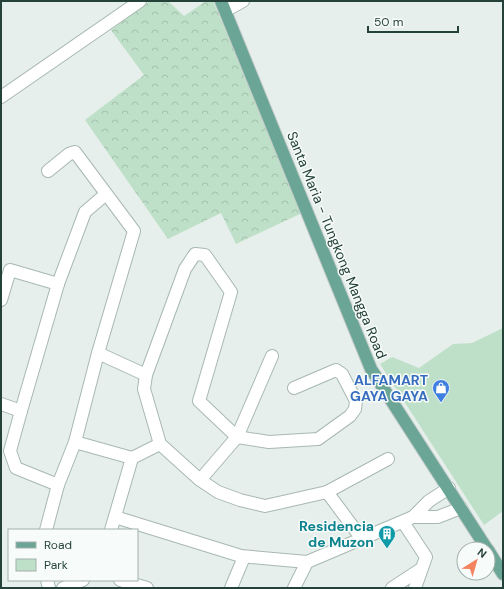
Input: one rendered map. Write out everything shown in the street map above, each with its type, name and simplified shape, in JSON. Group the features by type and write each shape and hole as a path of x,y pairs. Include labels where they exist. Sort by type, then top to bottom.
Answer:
{"main road":[{"name":"Santa Maria - Tungkong Mangga Road","path":"223,6 371,369 482,541"},
{"name":"Santa Maria - Tungkong Mangga Road","path":"496,563 503,574"}],"street":[{"path":"1,97 140,1"},
{"path":"223,6 244,1"},
{"path":"46,529 58,485 75,442 98,353 134,231 75,152 69,154 48,171"},
{"path":"58,485 16,468 10,451 20,411 58,284 85,212 106,194"},
{"path":"294,388 336,370 342,374 356,401 355,410 350,416 318,439 269,442 237,437 200,401 231,292 205,255 195,254 185,269 146,375 144,389 160,444 200,480 218,492 240,500 265,506 327,492 388,459"},
{"path":"1,300 10,270 58,284"},
{"path":"98,353 146,375"},
{"path":"200,480 237,437 272,356"},
{"path":"1,404 20,411"},
{"path":"75,442 132,458 160,444"},
{"path":"111,529 132,458"},
{"path":"408,519 429,500 449,488"},
{"path":"327,492 362,539"},
{"path":"115,517 244,557 307,562 408,519 438,516 461,508"},
{"path":"408,519 426,557 415,588"},
{"path":"231,588 244,557"},
{"path":"294,588 307,562"},
{"path":"392,588 421,569"},
{"path":"63,588 80,581"},
{"path":"123,581 147,588"}],"green space":[{"path":"150,1 168,1 184,16 206,1 213,1 302,213 236,244 221,213 168,239 85,120 144,75 111,30"},
{"path":"503,328 503,511 484,525 380,364 392,357 419,368 453,344 472,343"}],"place":[{"name":"ALFAMART GAYA GAYA","path":"441,403"},
{"name":"Residencia de Muzon","path":"387,549"}]}
